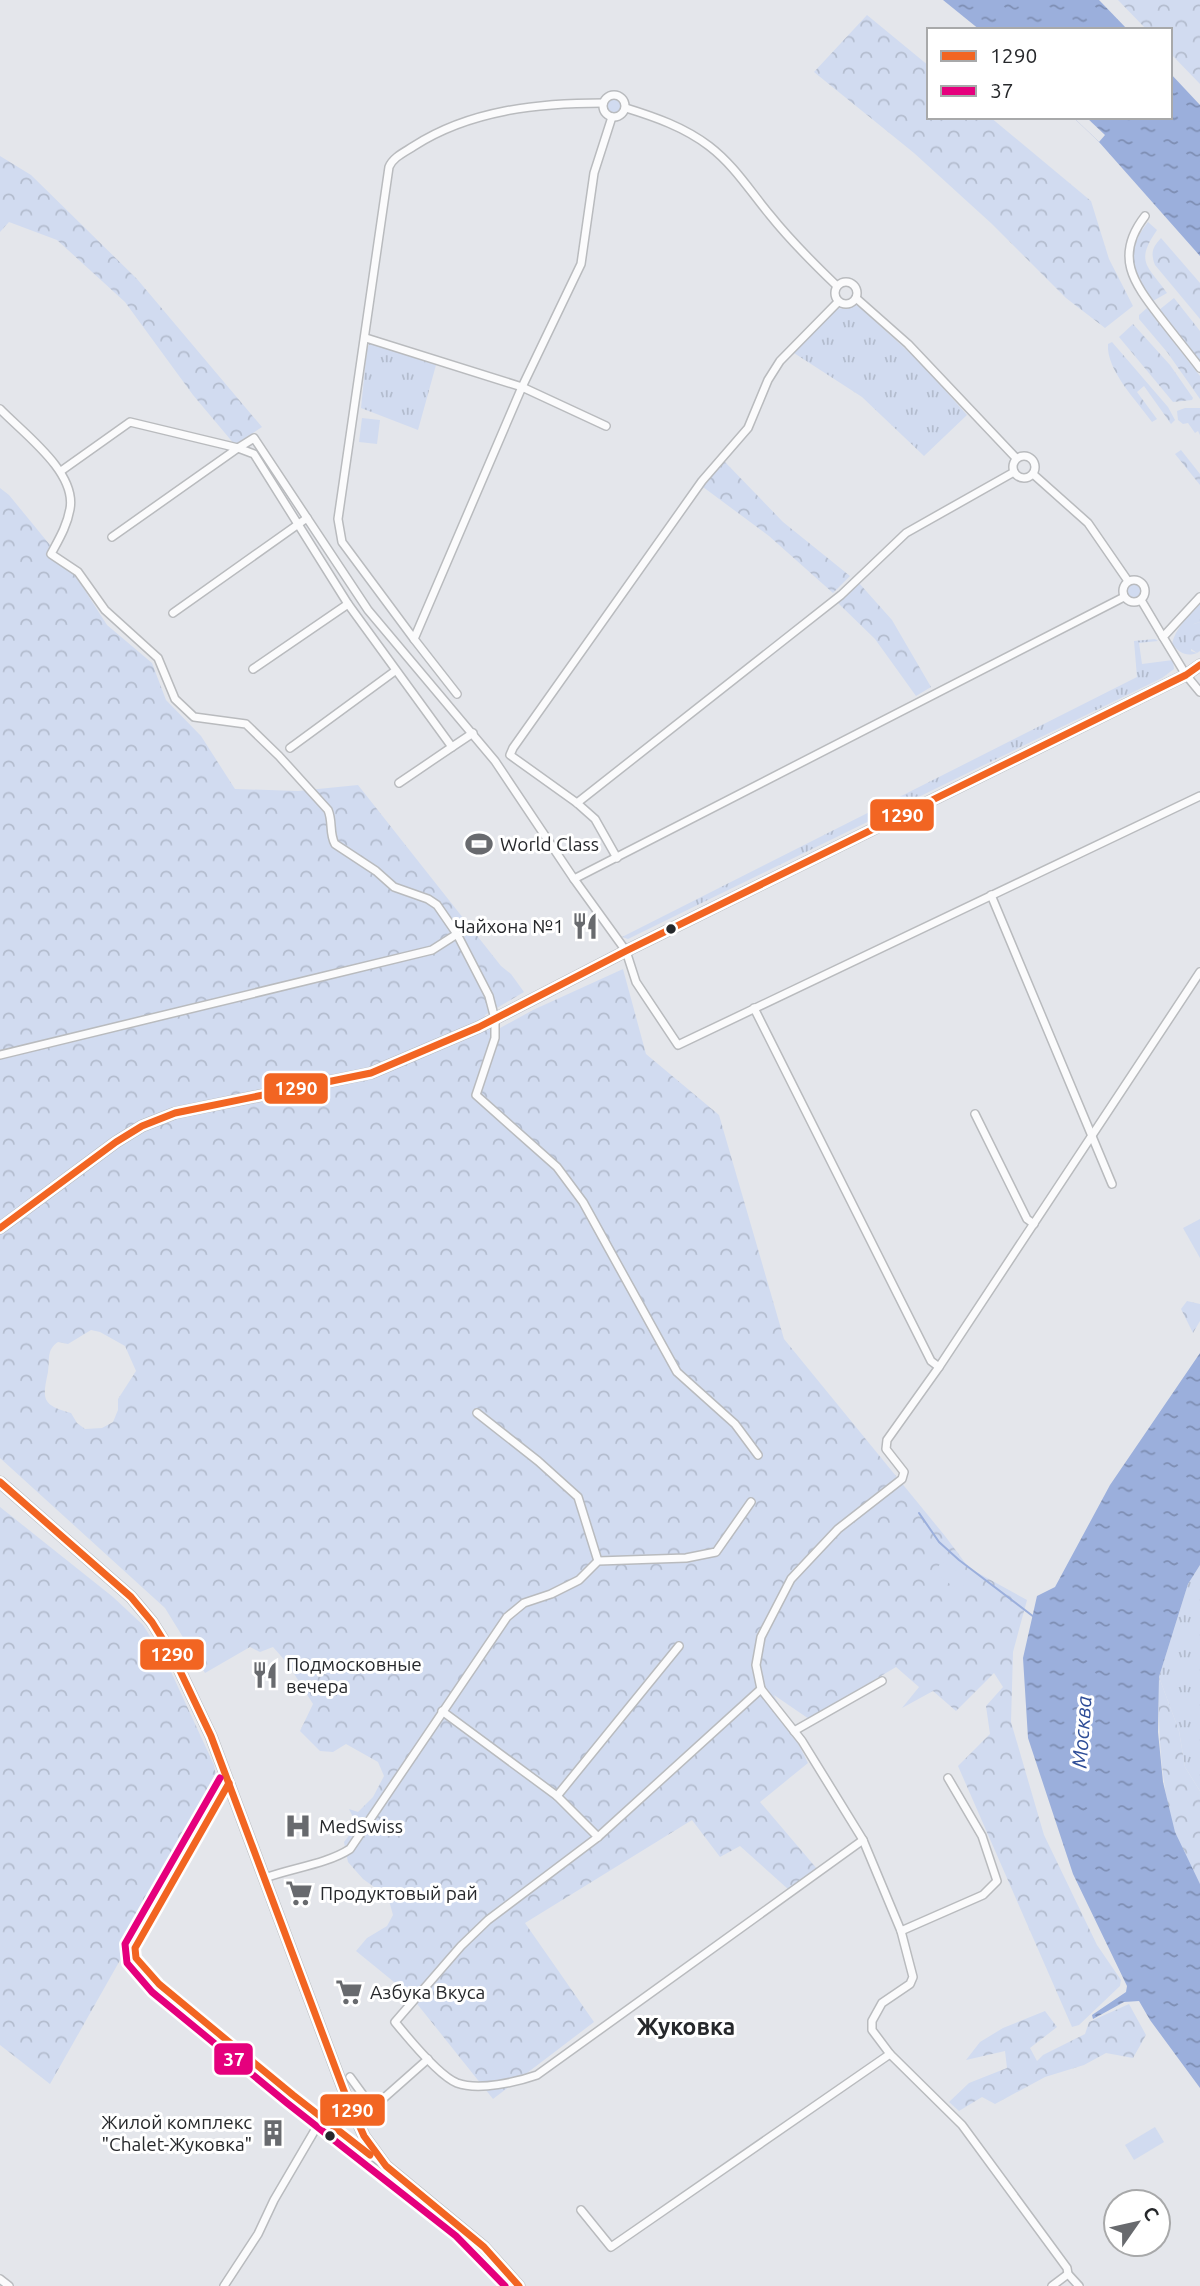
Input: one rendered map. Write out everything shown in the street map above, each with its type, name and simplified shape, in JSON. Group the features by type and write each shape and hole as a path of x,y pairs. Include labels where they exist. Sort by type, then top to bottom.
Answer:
{"main road":[{"path":"0,1228 116,1142 142,1126 175,1113 371,1073 495,1018 625,951 1186,675 1200,665"},
{"path":"0,1482 131,1597 152,1622 195,1699 344,2091 364,2136 386,2166 484,2247 519,2286"}],"street":[{"path":"603,103 608,97 615,95 622,97 626,108"},
{"path":"457,694 342,542 338,519 389,167 393,159 433,136 494,113 556,103 603,103"},
{"path":"603,103 606,114 612,117 619,116 626,108"},
{"path":"626,108 677,126 708,145 747,184 769,214 836,286"},
{"path":"414,639 522,387 581,264 594,173 612,117"},
{"path":"1144,216 1134,229 1128,248 1135,283 1200,368"},
{"path":"850,282 857,291 856,298 850,304 838,302 834,292 836,286 850,282"},
{"path":"856,298 908,344 1016,458"},
{"path":"617,858 595,819 510,755 702,481 748,428 768,380 780,361 838,302"},
{"path":"366,338 522,387 606,426"},
{"path":"0,409 61,471 70,494 71,506 64,530 51,554 78,572 105,610 158,658 175,699 194,717 246,724 328,810 331,817 331,838 335,844 376,871 394,887 437,905 457,934 489,996 495,1018 495,1038 476,1095 557,1167 583,1202 677,1372 735,1423 758,1455"},
{"path":"61,471 130,422 254,454 348,604 452,747"},
{"path":"113,537 254,438 368,610 495,761 625,951 636,982 678,1045 1200,796"},
{"path":"1026,455 1033,459 1033,474 1025,478 1014,472 1013,464 1016,458 1026,455"},
{"path":"577,803 841,595 906,533 1014,472"},
{"path":"1033,474 1088,523 1128,581"},
{"path":"173,613 307,518"},
{"path":"1136,579 1146,590 1141,600 1133,603 1124,597 1123,586 1128,581 1136,579"},
{"path":"574,880 1124,597"},
{"path":"1163,637 1200,597"},
{"path":"1141,600 1186,675 1200,692"},
{"path":"253,669 348,604"},
{"path":"290,748 395,671"},
{"path":"399,783 473,733"},
{"path":"991,895 1112,1184"},
{"path":"0,1055 432,950 457,934"},
{"path":"1079,2286 962,2125 890,2054 872,2030 872,2021 882,2003 910,1984 913,1977 901,1931 863,1840 794,1731 761,1689 756,1665 761,1637 791,1579 838,1529 902,1479 904,1472 886,1448 887,1440 939,1367 1200,972"},
{"path":"754,1008 932,1361 939,1367"},
{"path":"975,1114 1027,1219 1034,1224"},
{"path":"477,1413 538,1461 578,1497 598,1561"},
{"path":"265,1878 291,1868 336,1858 349,1849 507,1617 524,1603 551,1594 579,1580 598,1561 686,1558 716,1552 751,1502"},
{"path":"557,1796 679,1646"},
{"path":"794,1731 882,1681"},
{"path":"761,1689 598,1837 488,1920 461,1946 395,2022 428,2059 456,2083 476,2086 517,2082 537,2075 863,1840"},
{"path":"442,1711 557,1796 598,1837"},
{"path":"901,1931 983,1895 997,1881 982,1836 948,1778"},
{"path":"229,1783 135,1948 136,1958 177,1999 321,2118 386,2166"},
{"path":"581,2210 611,2247 890,2054"},
{"path":"344,2091 350,2077 369,2103 376,2105 428,2059"},
{"path":"224,2286 258,2234 274,2200 321,2118"},
{"path":"1052,2286 1068,2274"},
{"path":"0,2279 9,2286"}],"green space":[{"path":"1118,0 1200,0 1200,84 1172,55 1172,28 1145,28"},
{"path":"867,15 927,64 927,119 992,119 1091,201 1109,259 1133,306 1105,328 1066,298 992,224 914,153 814,72"},
{"path":"615,98 621,100 621,112 615,114 609,112 607,106 609,100"},
{"path":"0,156 31,175 137,279 262,427 235,445 193,395 125,302 57,240 9,222 0,232"},
{"path":"1148,222 1157,230 1146,249 1146,263 1167,293 1153,301 1140,281 1133,253 1140,233"},
{"path":"1161,238 1200,283 1200,319 1155,265 1153,250"},
{"path":"1174,298 1200,331 1200,362 1159,310"},
{"path":"856,304 921,363 967,415 924,456 862,397 794,353 837,308 847,309"},
{"path":"1147,308 1200,376 1200,399 1167,352 1139,319 1139,315"},
{"path":"1133,324 1170,365 1192,400 1173,402 1119,337"},
{"path":"1112,342 1168,407 1175,420 1171,424 1144,386 1137,392 1157,419 1152,422 1124,385 1109,354 1108,344"},
{"path":"369,344 436,365 418,430 361,408"},
{"path":"1200,408 1200,435 1198,431 1195,433 1188,423 1183,424 1178,420 1177,411"},
{"path":"362,418 380,420 377,444 359,442"},
{"path":"1181,450 1200,474 1200,485 1175,454"},
{"path":"724,461 783,522 850,576 833,593 769,536 703,487"},
{"path":"0,488 9,495 77,578 107,625 152,663 166,700 201,736 235,789 298,791 358,785 524,992 485,1015 491,1033 533,1010 623,969 646,1054 719,1115 784,1339 969,1568 1027,1600 1013,1652 1011,1722 1044,1835 1097,1945 1121,1980 1120,1986 1079,2025 1072,2027 958,1766 990,1734 986,1706 1003,1687 994,1673 956,1711 933,1691 902,1708 919,1687 896,1667 809,1719 774,1695 808,1763 760,1802 818,1870 789,1890 740,1846 720,1857 692,1820 525,1923 594,2022 493,2099 410,1995 356,1951 367,1938 387,1926 393,1915 388,1897 363,1879 348,1862 344,1842 357,1825 349,1809 358,1812 373,1797 384,1776 378,1762 346,1744 333,1752 320,1751 300,1731 313,1704 288,1664 273,1647 260,1652 250,1647 205,1673 165,1608 0,1458","holes":["91,1330 125,1346 136,1371 118,1399 118,1410 113,1422 102,1428 85,1429 71,1413 54,1407 46,1400 49,1356 58,1342 68,1344"]},
{"path":"859,583 892,620 931,687 916,696 875,639 838,603"},
{"path":"1131,583 1137,583 1142,591 1140,597 1131,599 1126,594 1126,588"},
{"path":"1200,604 1200,622 1194,624 1191,651 1197,653 1186,654 1172,644 1179,627"},
{"path":"1200,622 1200,651 1197,653 1187,646 1187,636 1194,624"},
{"path":"1134,641 1158,641 1139,643 1142,664 1173,660 1174,669 1162,678 628,939 622,937 1137,677"},
{"path":"1200,1219 1200,1258 1183,1228"},
{"path":"1187,1301 1200,1304 1200,1321 1193,1333 1181,1309"},
{"path":"0,1507 113,1597 143,1625 167,1663 214,1765 218,1787 50,2084 0,2045"},
{"path":"942,1561 968,1578 960,1591 934,1573"},
{"path":"1200,1565 1200,1791 1185,1767 1179,1731 1159,1677 1188,1584"},
{"path":"1159,1677 1179,1731 1185,1767 1200,1791 1200,1884 1179,1844 1169,1811 1161,1754"},
{"path":"1129,2004 1146,2035 1133,2058 1106,2053 1084,2065 1045,2077 995,2104 982,2097 959,2111 949,2102 969,2083 1007,2068 1005,2051 966,2060 980,2042 1003,2028 1045,2011 1057,2027 1030,2048 1037,2061 1043,2055 1085,2034 1089,2022"},
{"path":"1155,2127 1164,2142 1134,2160 1125,2145"}],"water":[{"path":"943,0 1099,0 1126,28 978,28"},
{"path":"1172,75 1200,105 1200,256 1099,142 1075,119 1172,119"},
{"name":"Москва","path":"1200,1353 1200,1565 1188,1584 1159,1677 1158,1732 1163,1782 1175,1832 1200,1884 1200,2088 1139,2001 1124,2002 1093,2019 1092,2015 1126,1992 1127,1986 1073,1874 1028,1738 1023,1658 1037,1596 1055,1587 1110,1485"}],"pier":[{"path":"1075,119 1088,119 1105,135 1099,142"}],"waterway":[{"path":"919,1513 939,1542 1034,1617"}],"transit line":[{"name":"1290","path":"0,1228 116,1142 142,1126 175,1113 371,1073 479,1027 626,951 1186,675 1200,665"},
{"name":"1290","path":"0,1482 131,1597 152,1622 172,1654 211,1736 344,2091 364,2136 386,2166 484,2247 519,2286"},
{"name":"37","path":"220,1778 125,1944 127,1963 152,1992 456,2236 505,2286"},
{"name":"1290","path":"229,1783 135,1948 136,1958 159,1984 370,2155"}],"place":[{"name":"World Class","path":"479,844"},
{"name":"Чайхона №1","path":"585,926"},
{"name":"Подмосковные вечера","path":"265,1675"},
{"name":"MedSwiss","path":"298,1826"},
{"name":"Продуктовый рай","path":"299,1893"},
{"name":"Азбука Вкуса","path":"349,1992"},
{"name":"Жилой комплекс \"Chalet-Жуковка\"","path":"273,2133"}],"district":[{"name":"Жуковка","path":"686,2026"}]}
